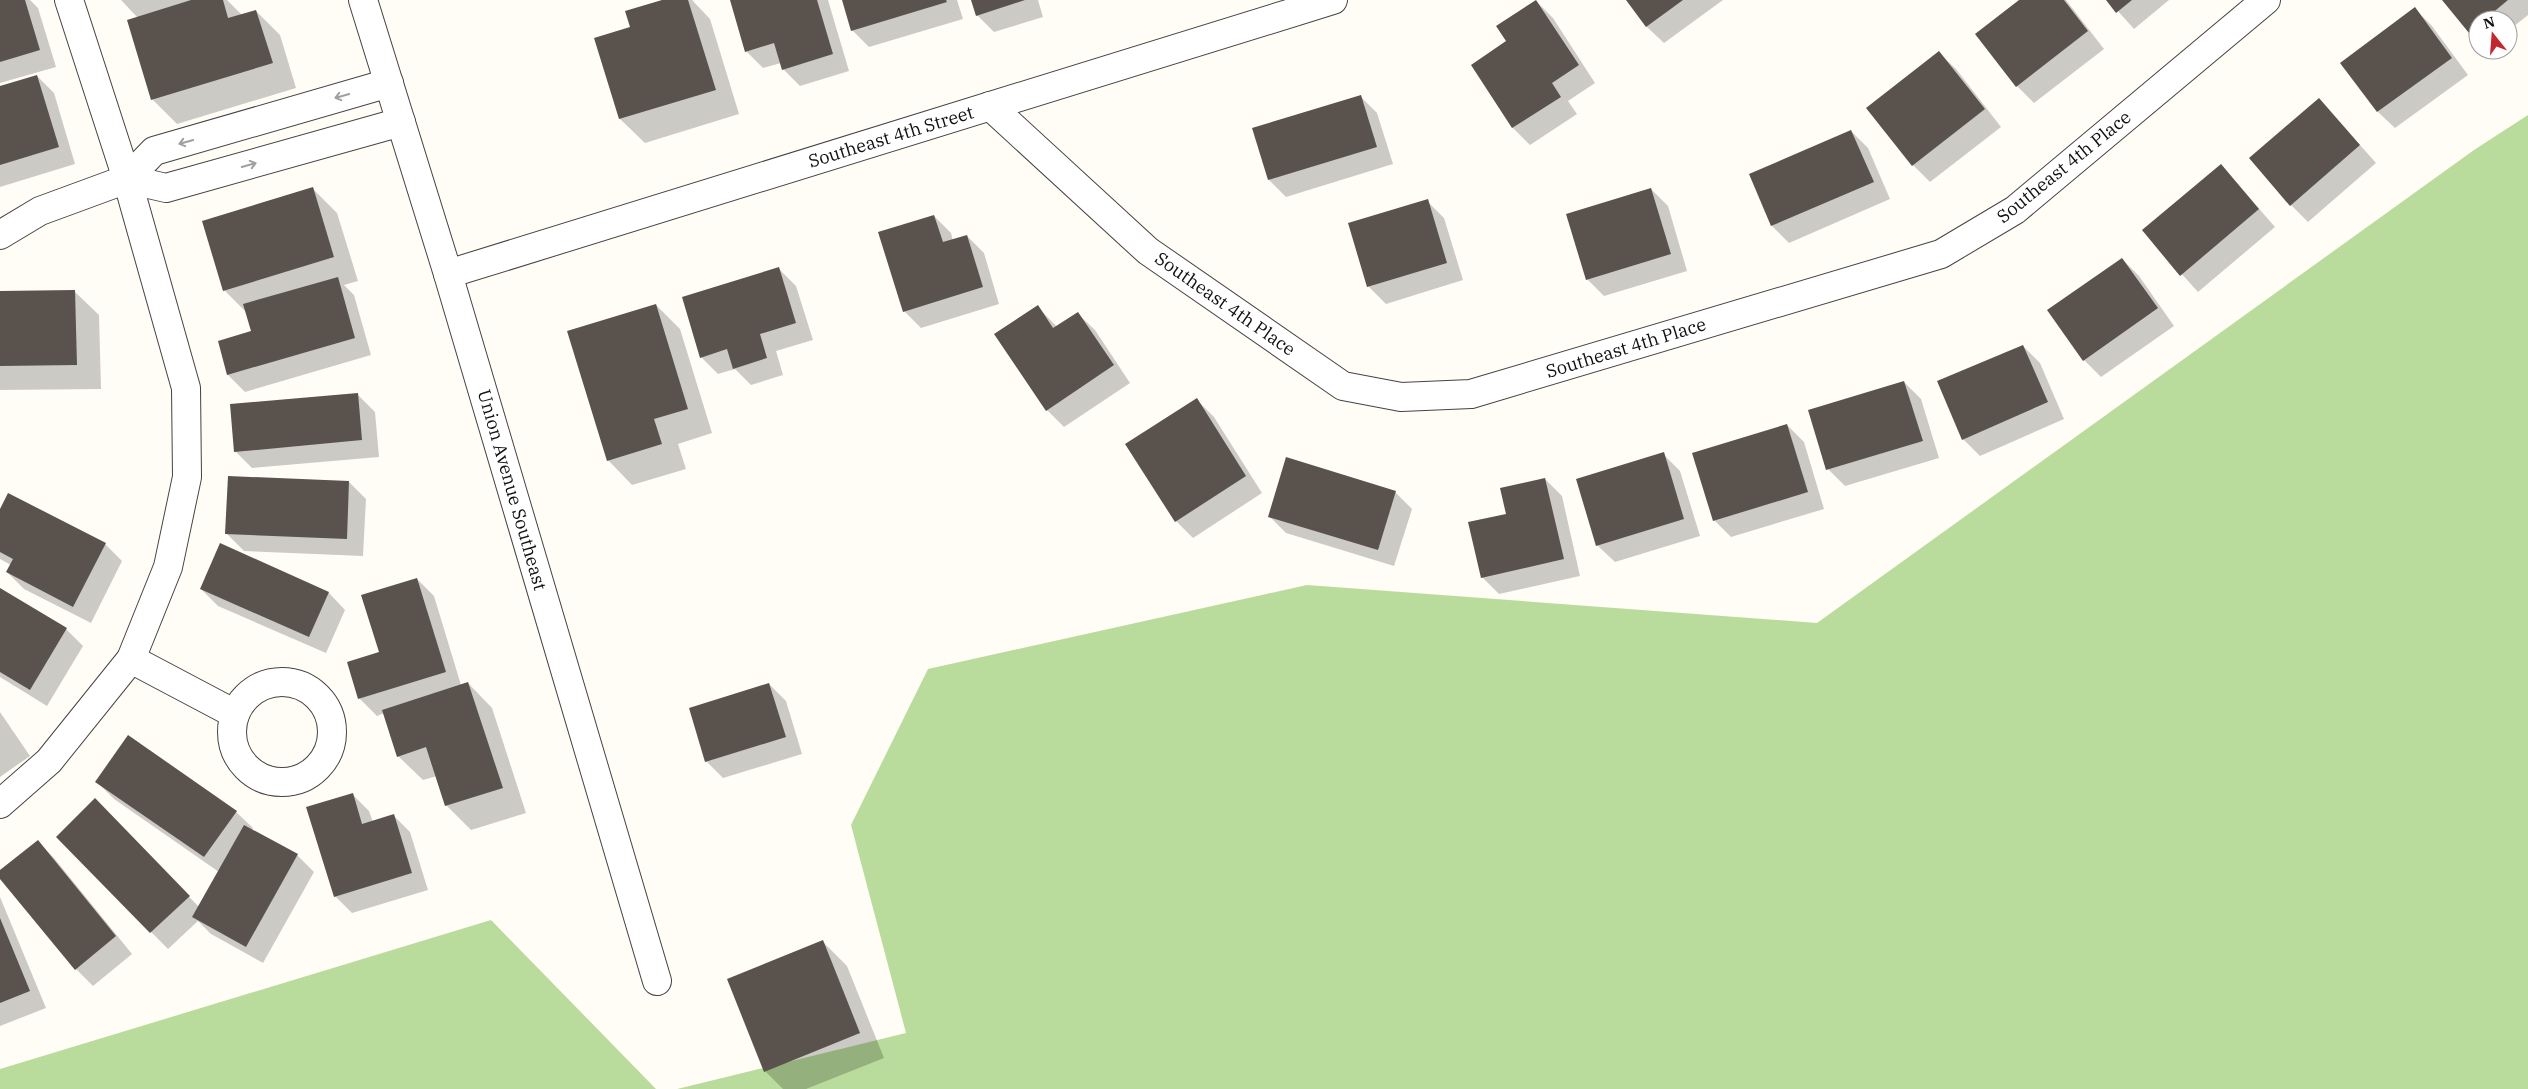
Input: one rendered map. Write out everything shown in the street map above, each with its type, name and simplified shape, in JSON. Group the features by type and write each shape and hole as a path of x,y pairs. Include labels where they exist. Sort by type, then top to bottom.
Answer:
{"street":[{"path":"0,804 49,761 131,659 168,567 187,477 186,388 127,179 69,0"},
{"name":"Union Avenue Southeast","path":"363,0 448,274 657,981"},
{"name":"Southeast 4th Street","path":"448,274 1333,0"},
{"name":"Southeast 4th Place","path":"990,106 1148,251 1343,386 1401,397 1471,394 1941,254 2015,210 2266,0"},
{"path":"0,235 40,211 127,179 154,151 388,83"},
{"path":"127,179 166,188 401,122"},
{"path":"131,659 235,714"}],"green space":[{"path":"2528,115 2528,1089 677,1089 906,1033 851,825 928,669 1307,585 1817,623 2474,150"},
{"path":"491,920 656,1089 0,1089 0,1069"}],"building":[{"path":"0,0 25,0 40,50 0,62"},
{"path":"191,0 223,0 228,18 256,10 273,63 151,100 127,20"},
{"path":"662,0 688,0 716,90 619,119 594,38 630,27 625,11"},
{"path":"730,0 817,0 833,54 782,70 774,43 745,52"},
{"path":"842,0 946,0 947,2 851,31"},
{"path":"971,0 1025,0 976,16"},
{"path":"1536,0 1579,65 1552,83 1561,97 1512,128 1471,65 1506,41 1496,26"},
{"path":"1626,0 1683,0 1646,27"},
{"path":"2019,0 2064,0 2088,31 2016,87 1975,34"},
{"path":"2106,0 2132,0 2116,13"},
{"path":"2442,0 2508,0 2496,10 2468,10 2468,32"},
{"path":"2415,7 2452,58 2377,112 2340,63"},
{"path":"1939,51 1985,109 1912,166 1866,108"},
{"path":"37,75 59,147 0,165 0,86"},
{"path":"1361,95 1377,147 1268,180 1252,128"},
{"path":"2319,98 2360,145 2290,206 2249,158"},
{"path":"1851,130 1874,182 1771,226 1749,174"},
{"path":"2221,164 2259,209 2180,276 2142,230"},
{"path":"313,187 334,257 223,291 202,221"},
{"path":"1651,188 1671,254 1586,280 1566,214"},
{"path":"1428,199 1447,263 1367,287 1348,223"},
{"path":"934,215 943,242 967,235 983,287 903,312 878,232"},
{"path":"2122,258 2158,308 2083,361 2047,310"},
{"path":"779,267 796,323 760,334 767,358 733,369 727,349 700,358 682,297"},
{"path":"338,277 355,338 227,375 218,341 251,331 243,304"},
{"path":"75,290 77,365 0,366 0,291"},
{"path":"656,304 688,409 654,419 662,444 607,461 567,331"},
{"path":"1038,305 1053,328 1078,312 1114,365 1046,411 994,334"},
{"path":"2023,345 2048,402 1962,440 1937,381"},
{"path":"1904,381 1923,441 1826,470 1808,410"},
{"path":"358,393 362,440 234,452 230,404"},
{"path":"1197,398 1246,476 1175,522 1125,444"},
{"path":"1787,424 1808,492 1713,521 1692,453"},
{"path":"1664,452 1684,519 1596,546 1576,479"},
{"path":"1286,457 1396,491 1378,550 1268,517"},
{"path":"228,476 349,481 347,539 225,534"},
{"path":"1545,478 1564,559 1481,578 1468,522 1506,514 1500,488"},
{"path":"8,493 106,543 73,607 6,572 13,559 0,552 0,509"},
{"path":"220,543 329,592 309,637 200,589"},
{"path":"417,578 446,672 358,699 347,662 379,652 361,595"},
{"path":"0,588 67,628 30,690 0,672"},
{"path":"468,682 503,788 445,806 426,747 397,757 382,710"},
{"path":"769,683 786,737 705,762 689,708"},
{"path":"128,735 237,811 204,857 95,782"},
{"path":"353,793 362,824 394,814 412,873 334,897 306,807"},
{"path":"95,798 190,896 150,933 56,837"},
{"path":"244,825 298,854 246,947 192,917"},
{"path":"38,840 116,936 75,970 0,879 0,870"},
{"path":"0,918 30,991 0,1003"},
{"path":"823,940 860,1033 764,1072 727,979"}]}
